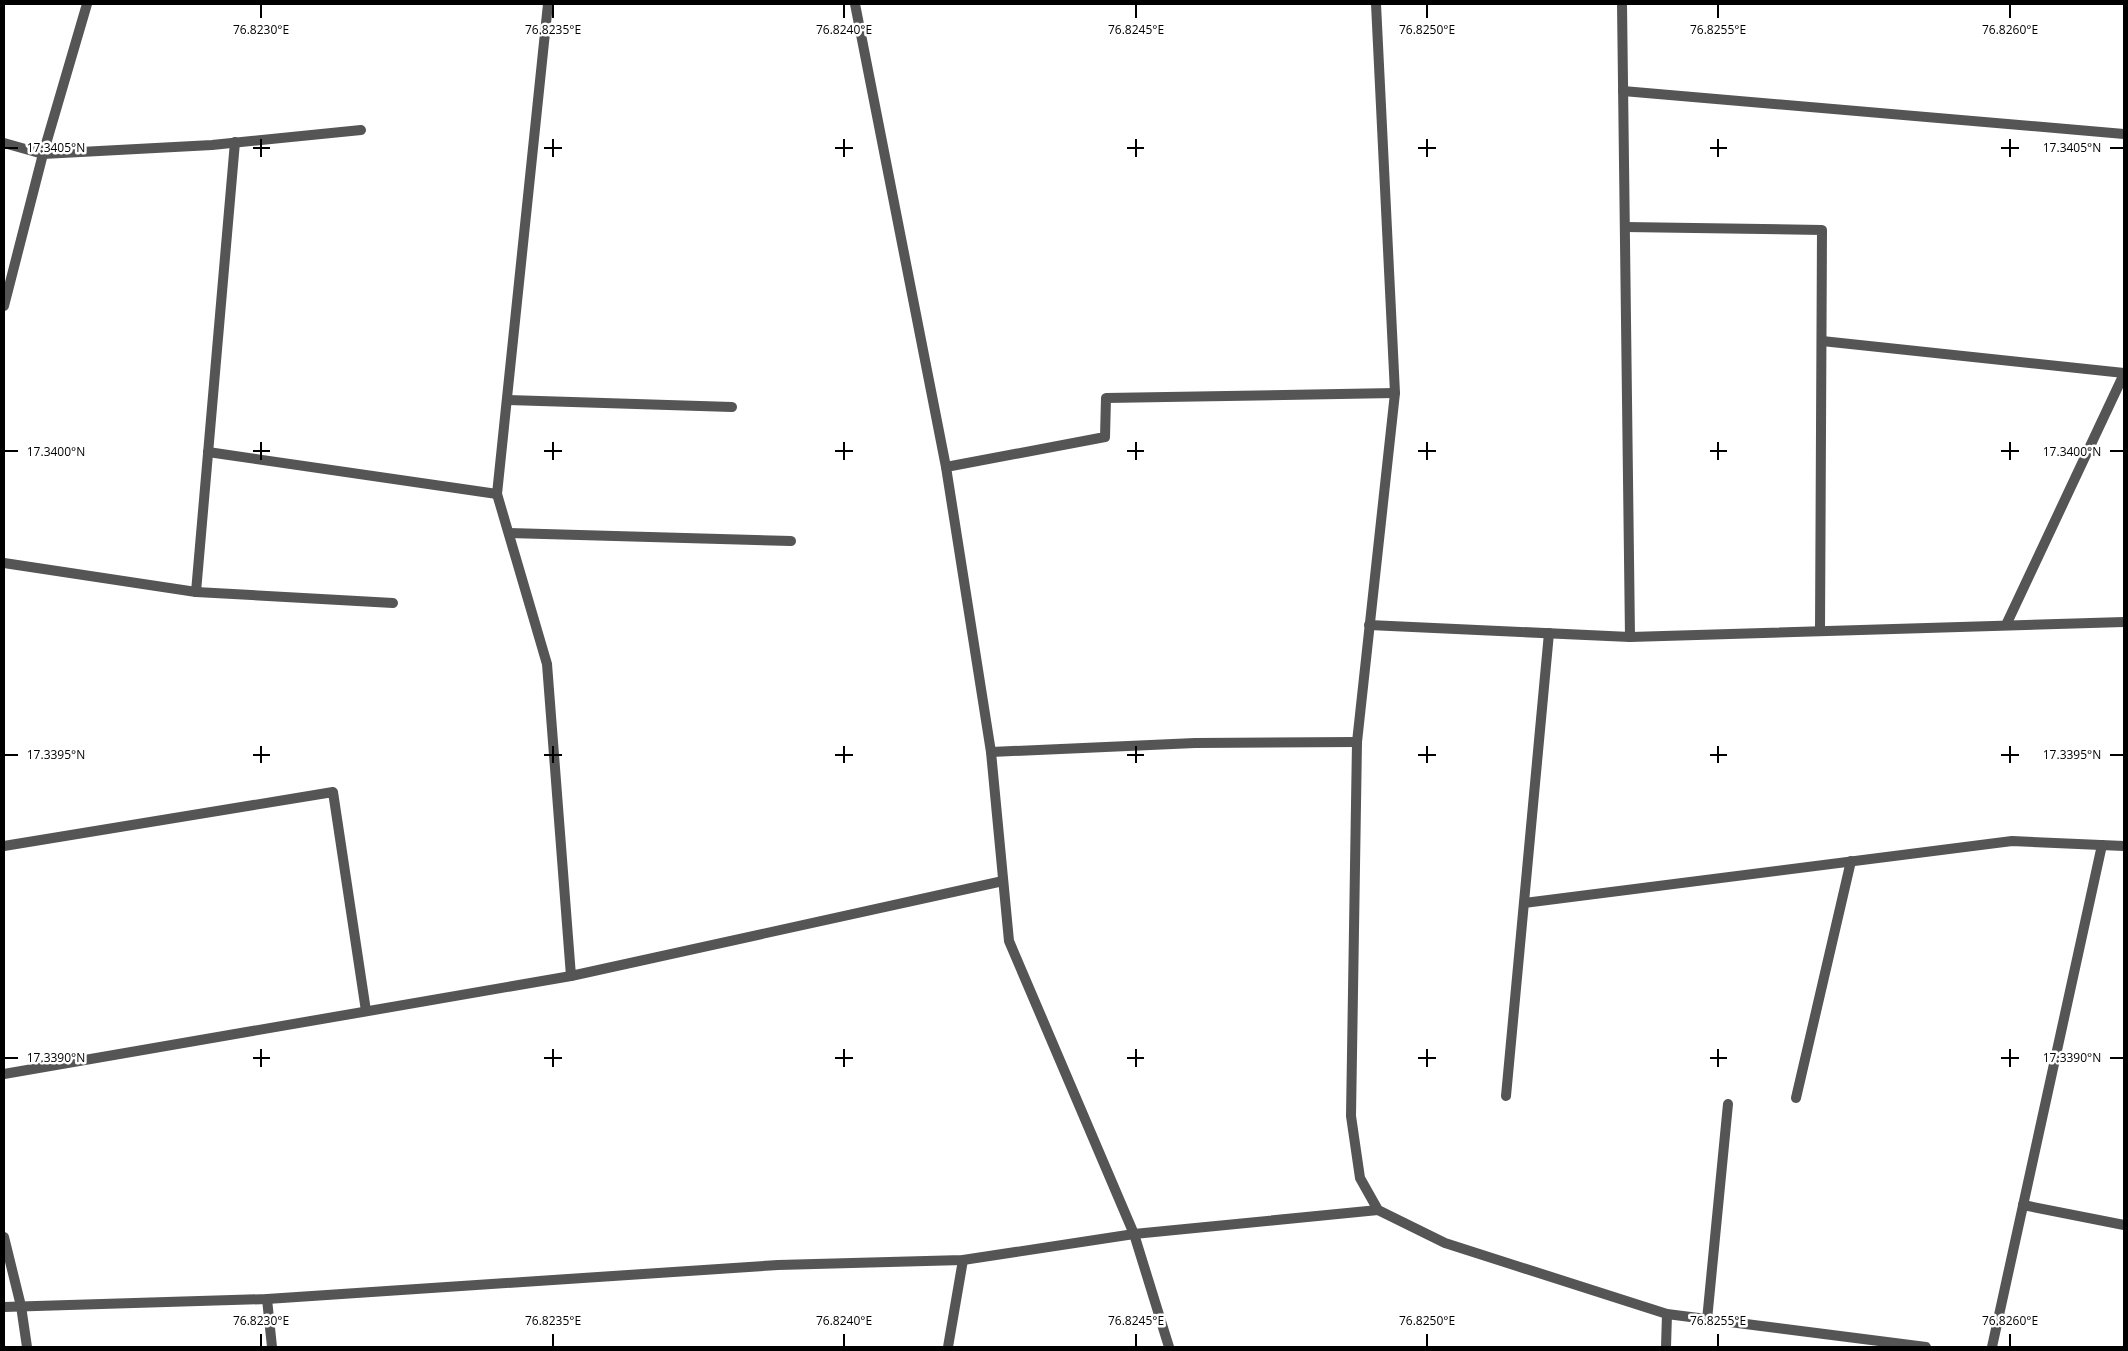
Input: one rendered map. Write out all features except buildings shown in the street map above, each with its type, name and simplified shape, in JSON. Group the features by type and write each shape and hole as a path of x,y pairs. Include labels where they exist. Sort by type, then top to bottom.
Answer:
{"street":[{"path":"4,306 43,154 87,4"},
{"path":"548,4 497,494 547,664 572,976"},
{"path":"855,4 946,467 991,752 1009,941 1134,1234 1168,1347"},
{"path":"1376,4 1395,393 1356,742 1351,1116 1360,1178 1378,1210"},
{"path":"1622,4 1630,637"},
{"path":"1623,91 2124,134"},
{"path":"4,143 43,154 235,142 361,130"},
{"path":"196,592 235,142"},
{"path":"1625,227 1822,230 1820,631"},
{"path":"1822,341 2124,373 2006,625"},
{"path":"946,467 1105,437 1106,398 1395,393"},
{"path":"507,400 732,407"},
{"path":"208,452 497,494"},
{"path":"508,532 791,541"},
{"path":"4,563 196,592 393,603"},
{"path":"1369,625 1630,637 2124,622"},
{"path":"1506,1096 1549,633"},
{"path":"991,752 1195,743 1356,742"},
{"path":"4,846 333,792 366,1011"},
{"path":"1524,903 2012,841 2124,846"},
{"path":"1992,1347 2102,845"},
{"path":"1796,1098 1851,861"},
{"path":"4,1074 572,976 1003,882"},
{"path":"1707,1320 1728,1104"},
{"path":"2023,1206 2124,1226"},
{"path":"4,1307 267,1299 778,1265 963,1260 1134,1234 1378,1210 1444,1243 1667,1314 1926,1347"},
{"path":"4,1237 21,1306 27,1347"},
{"path":"948,1347 963,1260"},
{"path":"267,1299 272,1347"},
{"path":"1666,1347 1667,1314"}]}
